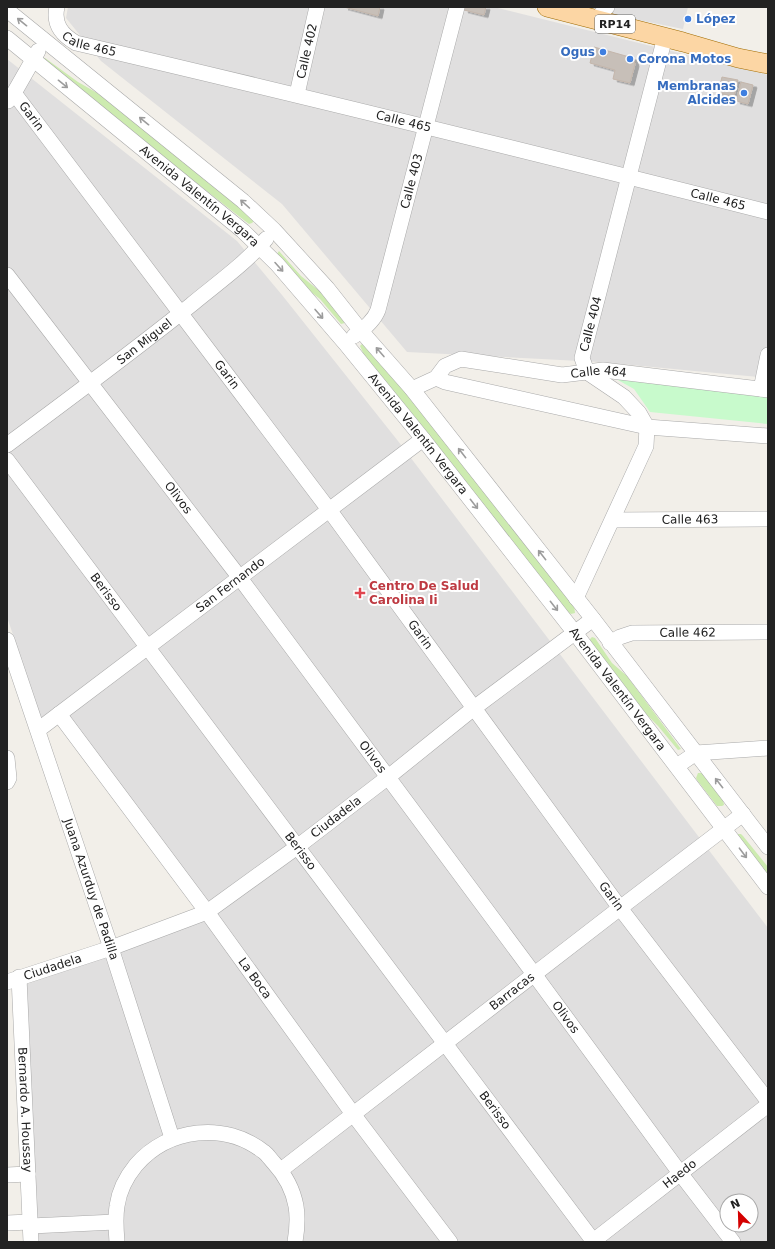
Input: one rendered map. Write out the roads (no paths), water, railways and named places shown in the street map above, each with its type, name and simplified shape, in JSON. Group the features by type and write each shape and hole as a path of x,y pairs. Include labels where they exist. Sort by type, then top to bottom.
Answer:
{"main road":[{"name":"RP14","path":"547,7 602,13 664,37 738,58 768,64"},
{"name":"RP14","path":"683,42 768,53"}],"street":[{"name":"Calle 402","path":"297,94 317,7"},
{"name":"Calle 403","path":"345,342 361,331 374,318 378,310 458,7"},
{"name":"Avenida Valentín Vergara","path":"7,10 243,201 274,230 327,288 361,331 412,389 576,598 768,847"},
{"name":"Calle 465","path":"57,15 69,38 76,43 297,94 426,128 768,212"},
{"path":"10,97 44,40 53,30 57,15"},
{"name":"Calle 404","path":"587,372 582,358 664,37"},
{"name":"Avenida Valentín Vergara","path":"7,38 243,232 277,264 345,342 423,439 575,633 768,886"},
{"name":"Garin","path":"10,97 180,314 330,511 620,908 768,1101"},
{"name":"San Miguel","path":"7,444 90,384 180,314 260,247 274,230"},
{"name":"Olivos","path":"7,275 240,578 680,1173 733,1242"},
{"path":"764,390 768,356"},
{"name":"Calle 464","path":"412,389 436,378 445,366 462,359 562,375 602,370 764,390"},
{"path":"576,598 646,446 647,427 639,413 624,397 587,372"},
{"path":"436,378 445,382 647,427 768,436"},
{"name":"San Fernando","path":"38,730 330,511 423,439"},
{"name":"Berisso","path":"7,460 593,1242"},
{"name":"Calle 463","path":"613,520 768,519"},
{"name":"Ciudadela","path":"13,980 111,948 207,912 387,778 474,708 592,619"},
{"name":"Calle 462","path":"610,643 620,636 632,633 768,632"},
{"name":"Juana Azurduy de Padilla","path":"7,640 111,948 172,1138"},
{"name":"La Boca","path":"59,714 207,912 353,1114 450,1242"},
{"path":"677,766 696,753 768,748"},
{"path":"7,758 9,778 7,782"},
{"name":"Barracas","path":"281,1170 743,814"},
{"name":"Bernardo A. Houssay","path":"13,980 28,1174 31,1242"},
{"name":"Haedo","path":"593,1242 768,1105"},
{"path":"117,1242 115,1222 117,1204 122,1187 142,1158 172,1138 196,1132 208,1132 220,1133 244,1140 264,1152 281,1170 290,1187 296,1205 298,1224 295,1242"},
{"path":"7,1175 28,1174"},
{"path":"7,1223 30,1224 115,1222"}],"place":[{"name":"López","path":"688,19"},
{"name":"Ogus","path":"603,52"},
{"name":"Corona Motos","path":"630,59"},
{"name":"Membranas Alcides","path":"744,93"},
{"name":"Centro De Salud Carolina Ii","path":"360,593"}]}
